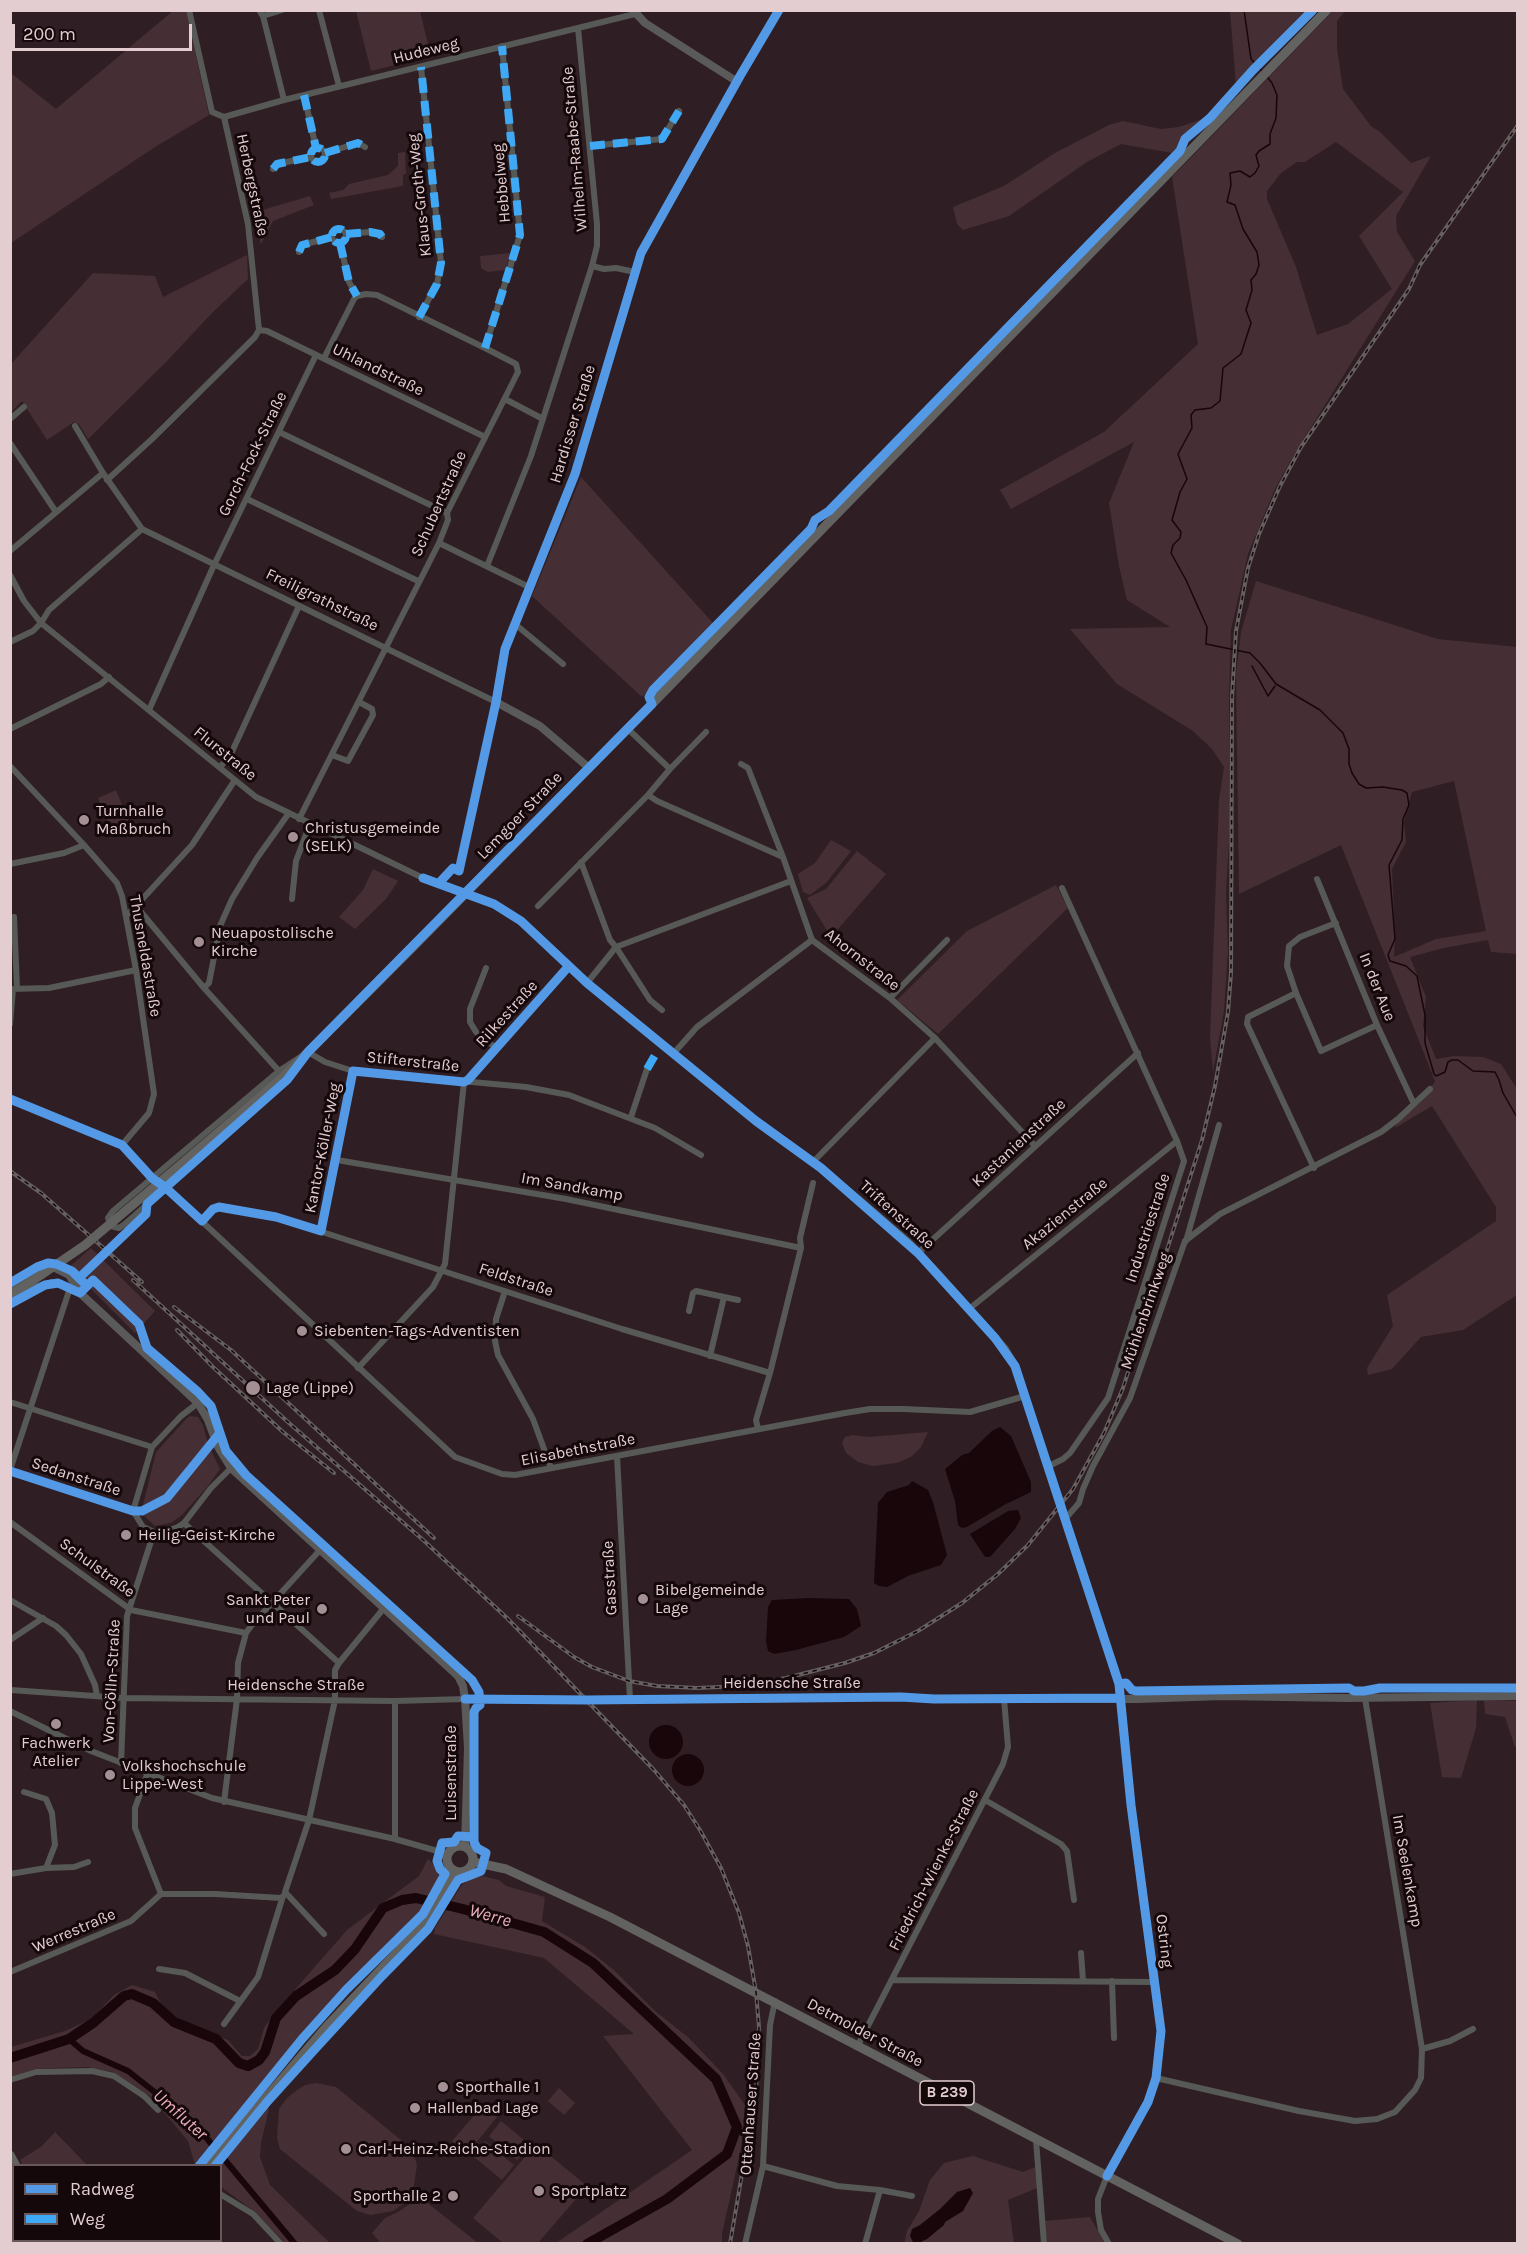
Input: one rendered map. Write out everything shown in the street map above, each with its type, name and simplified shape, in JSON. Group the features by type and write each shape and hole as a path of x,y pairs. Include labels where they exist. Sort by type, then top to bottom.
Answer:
{"main road":[{"name":"Lemgoer Straße","path":"13,1291 64,1261 100,1233 308,1052 628,729 1327,10"},
{"path":"465,1846 472,1852 473,1862 465,1872 454,1871 447,1862 448,1854 455,1847 465,1846"},
{"name":"Detmolder Straße","path":"473,1862 506,1869 578,1901 775,2001 857,2047 1238,2244"},
{"path":"210,2164 310,2045 377,1971 420,1928 454,1871"}],"street":[{"name":"Herbergstraße","path":"189,10 212,112 224,117 248,224 259,330"},
{"path":"282,10 261,13 284,100"},
{"path":"319,10 339,86"},
{"name":"Hardisser Straße","path":"459,871 506,649 575,474 641,253 736,81 779,10"},
{"name":"Hudeweg","path":"224,117 634,13"},
{"path":"634,13 645,23 736,81"},
{"name":"Wilhelm-Raabe-Straße","path":"487,566 531,456 597,246 597,224 578,28"},
{"name":"Hebbelweg","path":"485,348 520,235 502,46"},
{"name":"Klaus-Groth-Weg","path":"419,317 437,284 441,262 421,67"},
{"path":"304,95 316,148"},
{"path":"590,146 662,139 679,111"},
{"path":"326,153 358,143 365,147"},
{"path":"316,148 326,153"},
{"path":"311,157 311,153 316,148"},
{"path":"311,157 320,162 324,160 326,153"},
{"path":"273,169 277,164 311,157"},
{"path":"332,237 332,233 337,229 346,234 370,232 380,234 382,237"},
{"path":"340,243 344,241 346,234"},
{"path":"332,237 336,243 340,243"},
{"path":"299,252 302,245 332,237"},
{"path":"340,243 349,282 357,296"},
{"path":"592,266 635,272"},
{"path":"324,358 357,296 366,294 377,296 485,348"},
{"path":"107,480 152,440 255,337 259,330"},
{"name":"Uhlandstraße","path":"259,330 267,330 485,437"},
{"name":"Schubertstraße","path":"300,819 439,543 448,520 447,513 518,372 516,364 485,348"},
{"name":"Gorch-Fock-Straße","path":"149,710 214,565 316,355"},
{"path":"505,399 543,418"},
{"path":"10,419 24,406"},
{"name":"Freiligrathstraße","path":"75,426 107,480 142,529 496,702 540,726 588,767"},
{"path":"279,432 447,513"},
{"path":"10,443 56,512"},
{"path":"10,551 103,473"},
{"path":"247,498 418,581"},
{"path":"10,642 33,631 49,610 142,529"},
{"path":"439,543 529,587"},
{"name":"Flurstraße","path":"10,575 24,601 41,623 256,796 423,878 466,893"},
{"path":"221,766 230,756 299,606"},
{"path":"515,624 563,664"},
{"path":"10,729 101,684 109,677"},
{"path":"332,755 348,761 373,715 372,709 359,702"},
{"path":"628,729 670,769"},
{"path":"538,906 648,795 706,732"},
{"name":"Ahornstraße","path":"741,764 748,768 812,940 890,998 935,1038 1035,1146"},
{"name":"Thusneldastraße","path":"10,766 117,883 127,915 154,1094 148,1113 123,1145"},
{"path":"127,915 192,845 236,780"},
{"path":"648,795 783,857"},
{"path":"204,988 209,983 220,926 232,899 257,858 289,813"},
{"path":"292,899 296,861 310,824"},
{"path":"10,864 64,853 84,846"},
{"path":"581,862 609,940 616,947 650,1000 662,1010"},
{"name":"In der Aue","path":"1317,879 1377,1025 1413,1104"},
{"path":"587,983 616,947 791,881"},
{"name":"Industriestraße","path":"1049,1466 1070,1453 1108,1398 1184,1161 1138,1053 1062,888"},
{"name":"Triftenstraße","path":"466,893 494,904 521,921 568,967 673,1054 756,1121 813,1162 918,1253 1008,1353 1015,1366 1049,1466 1116,1671 1119,1698"},
{"path":"136,906 204,988 279,1071"},
{"path":"10,1024 14,989 14,917"},
{"path":"1336,922 1300,937 1289,946 1287,966 1296,993 1321,1051 1377,1025"},
{"path":"673,1054 697,1027 812,940"},
{"path":"890,998 946,940"},
{"name":"Rilkestraße","path":"466,1081 568,967"},
{"path":"486,968 470,1009 470,1022 476,1032 496,1048"},
{"path":"14,989 49,988 136,970"},
{"path":"1296,993 1248,1017 1247,1024 1314,1168"},
{"path":"813,1162 935,1038"},
{"name":"Lemgoer Straße","path":"308,1052 287,1080 166,1188 125,1224 119,1228 111,1226 108,1221 110,1215 279,1071 308,1052"},
{"name":"Stifterstraße","path":"308,1052 325,1062 353,1071 526,1087 569,1095 655,1128 701,1155"},
{"name":"Kastanienstraße","path":"918,1253 1138,1053"},
{"path":"631,1118 647,1069"},
{"name":"Kantor-Köller-Weg","path":"321,1231 353,1071"},
{"path":"358,1368 433,1287 445,1264 466,1081"},
{"name":"Mühlenbrinkweg","path":"1066,1518 1079,1503 1093,1466 1130,1398 1185,1241 1220,1214 1382,1132 1430,1089"},
{"path":"10,1099 123,1145 152,1178 166,1188"},
{"path":"1185,1241 1219,1125"},
{"name":"Akazienstraße","path":"969,1309 1177,1141"},
{"name":"Im Sandkamp","path":"337,1160 566,1199 801,1248"},
{"path":"758,1429 756,1420 801,1248 800,1238 813,1183"},
{"name":"Elisabethstraße","path":"166,1188 455,1457 502,1474 515,1475 870,1409 970,1412 1025,1396"},
{"name":"Feldstraße","path":"202,1221 213,1209 219,1207 276,1217 504,1291 770,1373"},
{"path":"10,1470 72,1286 69,1275 62,1270 45,1268 13,1291"},
{"path":"10,1304 45,1285 58,1283 72,1286 198,1403 181,1416 152,1447 133,1511 143,1527 154,1532 167,1531 184,1523 211,1488 231,1468"},
{"path":"504,1291 496,1319 495,1341 498,1355 533,1419 551,1468"},
{"path":"688,1311 693,1293 696,1291 738,1300"},
{"path":"710,1356 724,1297"},
{"path":"10,1402 152,1447"},
{"name":"Luisenstraße","path":"198,1403 208,1420 218,1447 231,1468 456,1674 463,1686 465,1699 468,1758 465,1846"},
{"name":"Gasstraße","path":"617,1456 630,1699"},
{"name":"Sedanstraße","path":"10,1470 133,1511"},
{"name":"Schulstraße","path":"10,1522 131,1610 246,1634"},
{"path":"184,1523 339,1663"},
{"name":"Von-Cölln-Straße","path":"121,1763 127,1616 131,1610 154,1532"},
{"path":"224,1802 237,1699 238,1663 246,1634 320,1550"},
{"path":"10,1600 56,1626 66,1635 81,1654 97,1696"},
{"path":"224,2024 258,1977 309,1820 335,1700 335,1670 384,1608"},
{"path":"10,1640 43,1618"},
{"name":"Heidensche Straße","path":"11,1690 122,1698 395,1701 1518,1696"},
{"name":"Friedrich-Wienke-Straße","path":"857,2047 1003,1764 1008,1747 1004,1698"},
{"name":"Ostring","path":"1107,2176 1148,2102 1156,2078 1161,2031 1119,1698"},
{"name":"Im Seelenkamp","path":"1156,2078 1330,2117 1365,2121 1395,2112 1408,2099 1421,2078 1422,2049 1365,1698"},
{"path":"395,1701 395,1839"},
{"path":"10,1711 91,1751 147,1775 224,1802 395,1839 448,1854"},
{"path":"147,1775 135,1808 135,1828 161,1894 283,1895 324,1934"},
{"path":"24,1792 46,1799 52,1813 55,1845 46,1868"},
{"path":"985,1800 1061,1844 1067,1851 1074,1900"},
{"path":"10,1874 46,1868 74,1867 88,1863"},
{"name":"Werrestraße","path":"10,1972 131,1921 161,1894"},
{"path":"1081,1953 1083,1981"},
{"path":"159,1969 185,1973 240,2001"},
{"path":"892,1980 1154,1982"},
{"path":"1112,1981 1114,2038"},
{"name":"Ottenhauser Straße","path":"745,2244 763,2166 771,2025 775,2001"},
{"path":"1422,2049 1450,2041 1473,2029"},
{"path":"10,2080 36,2072 92,2071 114,2076 144,2096 158,2110"},
{"path":"1036,2140 1044,2244"},
{"path":"763,2166 837,2186 912,2196"},
{"path":"1107,2176 1098,2199 1098,2212 1101,2229 1109,2244"},
{"path":"865,2244 880,2190"},
{"path":"222,2195 253,2214 281,2244"}],"shaded area":[{"path":"174,10 186,11 209,115 155,147 11,243 11,73 56,109"},
{"path":"1230,10 1307,10 1307,11 1236,86"},
{"path":"1334,10 1345,11 1337,21 1337,49 1343,89 1371,126 1411,163 1431,156 1396,216 1397,232 1415,261 1295,453 1275,489 1248,554 1231,630 1230,825 1226,892 1228,951 1224,1011 1213,1072 1210,1038 1219,800 1224,767 1212,749 1193,731 1117,684 1070,629 1170,627 1127,600 1119,566 1109,503 1134,442 1011,509 1000,490 1104,432 1198,344 1172,177","holes":["1336,142 1403,192 1359,236 1392,289 1348,324 1317,335 1296,267 1267,199 1267,191 1281,173 1297,162 1305,162"]},
{"path":"356,11 420,11 431,56 371,71"},
{"path":"1208,117 1172,153 1121,144 1087,162 1009,216 963,230 957,224 953,207 1004,186 1055,153 1109,125 1123,121 1161,129 1179,127"},
{"path":"405,152 406,174 403,175 403,186 331,199 329,193 343,190 349,184 388,175 398,166 398,153"},
{"path":"310,196 314,205 273,221 261,244 252,213"},
{"path":"511,253 505,270 488,272 481,268 480,256"},
{"path":"247,255 248,279 88,439 79,424 74,422 47,440 22,401 11,412 11,364 93,273 155,276 163,297"},
{"path":"581,477 713,623 642,697 532,596"},
{"path":"1256,581 1438,639 1517,647 1517,954 1491,952 1488,940 1410,957 1426,997 1423,1026 1436,1059 1454,1056 1483,1057 1501,1064 1517,1089 1517,1295 1463,1330 1421,1337 1392,1369 1368,1375 1367,1368 1393,1326 1387,1295 1496,1221 1496,1207 1432,1106 1395,1128 1397,1122 1424,1099 1435,1081 1341,845 1239,894 1236,674 1241,632","holes":["1454,781 1486,931 1436,939 1394,957 1392,869 1406,842 1404,822 1412,792"]},
{"path":"116,790 131,827 113,835 98,798"},
{"path":"831,840 851,851 827,882 810,895 803,892 798,874 815,863"},
{"path":"857,851 886,874 831,937 807,898 826,889"},
{"path":"373,869 398,881 386,899 355,929 339,917 363,890"},
{"path":"1056,885 1068,908 938,1034 897,1000 967,931"},
{"path":"91,1248 155,1311 135,1333 69,1267"},
{"path":"190,1416 198,1417 203,1425 208,1444 220,1469 182,1515 171,1523 155,1526 141,1513 156,1452"},
{"path":"1000,1427 1011,1436 1031,1482 1031,1492 962,1528 958,1525 955,1501 945,1469 962,1455 969,1453 992,1431"},
{"path":"928,1432 921,1447 911,1457 897,1463 873,1466 858,1462 846,1453 842,1443 845,1437 853,1435 869,1437"},
{"path":"912,1481 928,1490 947,1555 941,1565 908,1576 887,1587 879,1586 874,1583 878,1503 887,1492 909,1485"},
{"path":"1018,1510 1021,1518 1015,1529 990,1557 985,1557 970,1534 1008,1511"},
{"path":"849,1599 857,1609 861,1626 844,1637 796,1650 774,1654 768,1651 766,1641 768,1607 772,1600"},
{"path":"1477,1700 1476,1728 1461,1778 1442,1777 1430,1703"},
{"path":"1484,1700 1517,1701 1517,1744 1515,1747 1505,1717 1485,1714"},
{"path":"666,1725 678,1730 683,1742 678,1754 666,1759 654,1754 649,1742 654,1730"},
{"path":"688,1754 699,1759 704,1770 699,1781 688,1786 677,1781 672,1770 677,1759"},
{"path":"428,1859 437,1868 439,1881 421,1914 302,2039 198,2164 195,2164 188,2141 147,2094 113,2072 88,2067 53,2068 35,2069 11,2077 11,2047 65,2031 91,2019 114,1995 132,1985 155,1992 161,2004 176,2020 228,2040 242,2056 250,2056 258,2049 264,2028 279,2008 347,1930 419,1876"},
{"path":"482,1876 499,1880 506,1886 545,1897 542,1921 585,1947 615,1971 655,2011 689,2038 723,2074 745,2105 741,2148 722,2243 556,2243 692,2150 603,2036 634,2034 544,1958 434,1934 435,1928 461,1886 471,1878"},
{"name":"Carl-Heinz-Reiche-Stadion","path":"316,2083 336,2087 412,2149 417,2165 413,2191 403,2204 393,2211 370,2215 357,2211 280,2149 277,2138 279,2109 297,2090 305,2085"},
{"path":"559,2088 575,2103 564,2115 548,2101"},
{"path":"265,2104 269,2109 260,2157 270,2185 330,2243 285,2243 255,2212 222,2188 222,2164 220,2164"},
{"path":"483,2105 497,2117 467,2154 452,2141"},
{"path":"501,2121 530,2145 517,2160 489,2136"},
{"path":"55,2132 86,2164 22,2164 20,2160 42,2146"},
{"path":"485,2141 514,2165 502,2180 473,2156"},
{"name":"Sportplatz","path":"536,2144 587,2186 538,2243 503,2243 473,2218"},
{"path":"973,2156 1023,2172 1035,2167 1037,2188 1008,2200 1014,2243 904,2244 907,2231 919,2211 930,2180 944,2163"},
{"path":"970,2188 973,2193 963,2211 945,2222 927,2239 919,2243 913,2242 910,2236 912,2229 940,2209 957,2192"},
{"path":"420,2197 478,2243 378,2243 379,2241 372,2233 385,2218"},
{"path":"1090,2217 1105,2243 1047,2243 1044,2221"}],"waterway":[{"path":"1244,10 1251,59 1263,72"},
{"path":"1268,78 1277,95 1276,118 1270,134 1270,144 1256,155 1259,166 1250,177 1240,171 1230,173 1231,185 1227,202 1235,205 1243,229 1257,252 1259,265 1251,280 1252,290 1246,310 1251,323 1241,354 1223,368 1220,401 1211,408 1195,410 1191,415 1192,428 1178,454 1187,479 1180,492 1172,520 1181,532 1171,553 1207,627 1206,644 1250,653 1276,684 1320,710 1343,733 1349,749 1349,764 1359,784 1366,788 1383,787 1407,793 1409,805 1403,819 1402,840 1389,865 1395,939 1388,955 1390,961 1406,966 1417,976 1425,1015 1425,1043 1434,1074 1436,1076 1445,1072 1448,1062 1452,1060 1458,1060 1473,1071 1495,1072 1503,1093 1518,1119"},
{"path":"1252,666 1268,696 1275,686"},
{"name":"Werre","path":"10,2058 69,2039 93,2023 124,1996 132,1994 153,2003 174,2022 216,2039 239,2063 248,2066 259,2060 265,2052 276,2018 296,1996 335,1970 355,1949 383,1908 402,1900 416,1898 544,1932 593,1963 716,2079 737,2127 727,2154 667,2199 587,2244"},
{"name":"Umfluter","path":"69,2039 83,2051 128,2071 194,2123 295,2244"}],"railway":[{"path":"518,1616 574,1657 592,1667 629,1681 657,1686 697,1688 741,1686 786,1678 874,1653 918,1631 962,1603 998,1574 1028,1545 1073,1489 1104,1433 1123,1388 1202,1140 1215,1086 1228,1012 1231,973 1232,697 1236,631 1248,568 1259,534 1280,486 1301,447 1409,289 1420,265 1518,125"},
{"path":"10,1171 41,1193 142,1282"},
{"path":"133,1280 507,1618 654,1770 684,1805 700,1830 721,1868 739,1913 748,1946 759,2027 756,2092 730,2244"},
{"path":"174,1307 231,1350 434,1538"},
{"path":"177,1330 283,1432 334,1473"}],"marked path":[{"path":"485,348 520,235 502,46"},
{"path":"419,317 437,284 441,263 421,67"},
{"path":"304,95 316,148"},
{"path":"590,146 662,139 679,111"},
{"path":"325,153 358,143 365,147"},
{"path":"315,148 321,148 325,155 321,162 315,162 311,158 311,152 315,148"},
{"path":"273,169 277,164 311,157"},
{"path":"336,229 342,229 346,236 342,243 336,243 332,239 332,233 336,229"},
{"path":"346,234 370,232 380,234 382,237"},
{"path":"299,252 302,245 332,237"},
{"path":"340,243 349,282 357,296"},
{"path":"647,1069 658,1050"}],"cycle path":[{"path":"439,883 453,868 459,871 496,702 505,649 575,474 641,253 779,10"},
{"path":"79,1278 146,1214 147,1204 287,1080 308,1052 652,704 649,697 653,690 811,529 815,520 829,511 1180,151 1185,139 1210,118 1253,70 1313,10"},
{"path":"423,878 494,904 521,921 587,983 756,1121 821,1168 918,1253 995,1338 1015,1366 1119,1684 1131,1805 1161,2031 1156,2078 1148,2102 1107,2176"},
{"path":"10,1099 122,1145 152,1178 202,1221 213,1209 219,1207 276,1217 321,1231 353,1071 464,1082 568,967"},
{"path":"10,1283 48,1263 72,1271 85,1284"},
{"path":"10,1304 45,1285 58,1283 80,1293 93,1280 139,1324 147,1348 211,1406 226,1451 246,1475 472,1680 479,1692 480,1705 474,1712 474,1842 477,1848 486,1853 481,1871 458,1880 428,1929 267,2102 217,2164"},
{"path":"10,1471 133,1511 142,1511 167,1498 219,1434"},
{"path":"1119,1684 1126,1683 1136,1691 1518,1688"},
{"path":"465,1699 1119,1698"},
{"path":"201,2164 302,2039 346,1990 423,1914 445,1874 437,1861 442,1843 454,1842 458,1836 474,1837"}],"place":[{"name":"Turnhalle Maßbruch","path":"84,820"},
{"name":"Christusgemeinde (SELK)","path":"293,837"},
{"name":"Neuapostolische Kirche","path":"199,942"},
{"name":"Siebenten-Tags-Adventisten","path":"302,1331"},
{"name":"Lage (Lippe)","path":"253,1388"},
{"name":"Heilig-Geist-Kirche","path":"126,1535"},
{"name":"Bibelgemeinde Lage","path":"643,1599"},
{"name":"Sankt Peter und Paul","path":"322,1609"},
{"name":"Fachwerk Atelier","path":"56,1724"},
{"name":"Volkshochschule Lippe-West","path":"110,1775"},
{"name":"Sporthalle 1","path":"443,2087"},
{"name":"Hallenbad Lage","path":"415,2108"},
{"name":"Carl-Heinz-Reiche-Stadion","path":"346,2149"},
{"name":"Sportplatz","path":"539,2191"},
{"name":"Sporthalle 2","path":"453,2196"}]}
